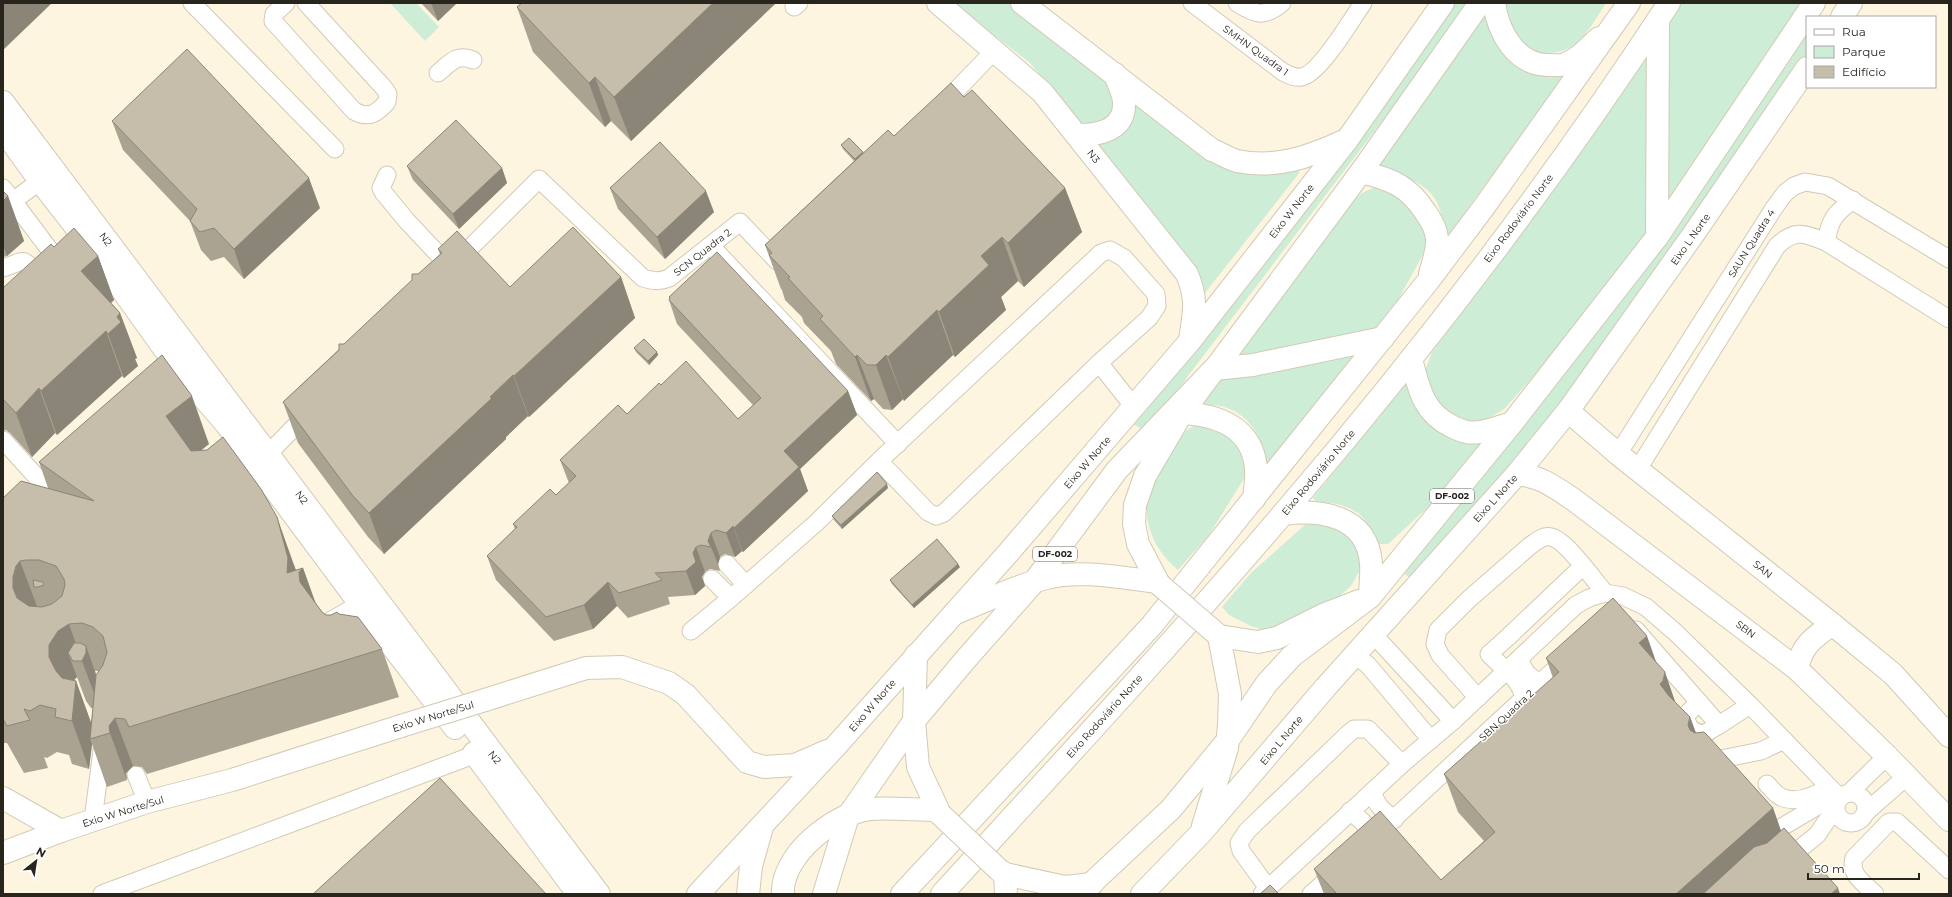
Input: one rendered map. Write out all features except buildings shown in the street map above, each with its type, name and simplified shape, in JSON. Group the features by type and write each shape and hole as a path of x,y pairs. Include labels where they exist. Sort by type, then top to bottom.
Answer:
{"main road":[{"name":"N3","path":"938,3 995,50 1042,92 1078,135 1187,274 1193,290 1195,304 1190,341"},
{"path":"1022,3 1212,150 1236,161 1267,163 1292,161 1313,155 1347,140"},
{"name":"Eixo W Norte","path":"698,894 835,747 1009,552 1190,341 1347,140 1443,3"},
{"path":"1283,514 1303,512 1319,513 1340,518 1355,528 1365,543 1371,562 1370,597 1323,615 1277,638 1258,642 1215,632 1159,584 1138,544 1134,524 1135,505 1145,476 1182,413 1361,172 1480,3"},
{"path":"1494,3 1502,34 1512,47 1533,63 1545,66 1564,65 1579,57 1617,21"},
{"path":"902,894 1152,625 1429,280 1484,207 1629,3"},
{"path":"1657,237 1814,3"},
{"path":"1843,16 1851,3"},
{"name":"Eixo Rodoviário Norte","path":"1657,237 1663,12"},
{"name":"Eixo Rodoviário Norte","path":"942,894 1165,650 1283,514 1411,359 1545,182 1663,12"},
{"name":"Eixo L Norte","path":"1142,894 1201,833 1354,655 1516,474 1568,411 1695,232 1806,69"},
{"path":"1078,135 1096,135 1108,131 1117,124 1124,112 1124,100 1115,74"},
{"name":"N2","path":"3,102 53,182 55,188 81,224 93,249 172,373 227,425 286,506 346,584 372,610 387,621 398,624 578,894"},
{"path":"3,121 35,162 46,168 48,175"},
{"name":"N2","path":"3,130 48,175 155,305 269,453 372,610 482,752 599,894"},
{"path":"1361,172 1383,177 1399,184 1418,200 1432,221 1437,237 1436,250 1429,280"},
{"name":"DF-002","path":"1086,889 1171,809 1228,740 1267,683 1292,656 1370,597 1512,423 1657,237"},
{"path":"155,305 164,329 179,350 180,358 172,373"},
{"path":"1214,369 1253,365 1383,338"},
{"path":"1411,359 1422,394 1427,405 1438,419 1466,433 1479,433 1512,423"},
{"path":"172,373 188,367 196,372 212,388 227,398"},
{"name":"DF-002","path":"824,894 848,816 914,721 1034,582 1117,470 1214,369"},
{"name":"SAN","path":"1568,411 1618,454 1832,624 1892,674 1949,736"},
{"path":"1182,413 1199,414 1217,419 1232,426 1244,436 1253,452 1256,469 1254,499"},
{"path":"227,425 251,449 260,454 269,453 269,467 286,506"},
{"name":"SBN","path":"1516,474 1530,475 1548,482 1574,500 1797,669 1887,756 1949,820"},
{"path":"953,614 1046,578 1076,575 1110,577 1159,584"},
{"path":"1797,669 1804,648 1832,624"},
{"path":"1201,833 1228,740 1230,694 1215,632"},
{"path":"916,655 914,721 918,767 939,812 1003,879 1086,889"},
{"name":"Exio W Norte/Sul","path":"3,853 92,820 147,802 232,780 586,668 622,667 670,683 686,695 747,762 764,767 795,765 835,747"},
{"path":"3,798 61,831"},
{"path":"783,894 787,875 795,858 810,840 828,826 848,816 869,809 939,812"},
{"path":"748,894 751,866 762,827"}],"street":[{"path":"192,3 335,149"},
{"path":"286,3 274,14 273,21 354,111 368,116 372,114 387,102 388,94 306,3"},
{"name":"SMHN Quadra 1","path":"1192,3 1283,72 1293,76 1302,77 1310,74 1322,62 1363,3"},
{"path":"1237,3 1258,14 1266,14 1282,3"},
{"path":"929,119 995,50"},
{"path":"438,73 458,57 465,57 472,60"},
{"path":"3,268 21,260 26,261 36,282 53,266 55,257 8,195 48,175"},
{"name":"SCN Quadra 2","path":"387,175 381,188 445,273 539,179 644,278 653,281 662,282 669,278 740,222 781,263 785,263 795,255"},
{"name":"SAUN Quadra 4","path":"1618,454 1784,193 1794,186 1805,182 1819,183 1828,186 1949,259"},
{"path":"1826,242 1832,220 1838,211 1853,200"},
{"path":"1638,469 1777,246 1786,237 1794,234 1805,233 1826,242 1949,319"},
{"path":"711,246 898,444"},
{"path":"691,630 731,598 816,523 879,461 1101,253 1110,250 1124,258 1156,294 1158,298 1155,311 1149,318 1098,363 944,513 936,516 928,512 879,461"},
{"path":"1098,363 1134,407"},
{"path":"269,453 318,403"},
{"path":"3,440 43,484"},
{"path":"14,511 78,454"},
{"path":"1478,698 1440,655 1435,644 1438,630 1469,599 1542,538 1550,536 1557,539 1569,549 1605,593"},
{"path":"727,564 746,585"},
{"path":"1524,698 1518,681 1506,672 1489,654 1583,566"},
{"path":"712,579 731,598"},
{"path":"1402,764 1368,729 1354,729 1348,734 1247,831 1239,843 1241,851 1265,891 1402,764 1478,698 1576,605 1589,598 1605,593 1623,596 1646,607 1675,632 1750,705 1838,796 1839,817 1848,823"},
{"path":"338,642 325,624 372,610"},
{"path":"1623,621 1635,629 1719,725"},
{"path":"1373,634 1452,721"},
{"name":"SBN Quadra 2","path":"1311,894 1395,819 1581,645"},
{"path":"1354,655 1368,665 1431,740"},
{"path":"1519,660 1527,674 1540,683"},
{"path":"1699,702 1687,714 1687,722 1691,729 1704,734 1750,705"},
{"path":"92,820 104,724"},
{"path":"1711,761 1761,751 1784,740"},
{"path":"102,894 315,814 412,780 482,752"},
{"path":"1782,827 1838,796 1887,756"},
{"path":"136,775 147,802"},
{"path":"1817,835 1834,831 1848,823 1857,822 1865,813 1907,776"},
{"path":"1767,784 1776,794 1788,799 1812,796 1860,796 1864,801 1865,813"},
{"path":"1373,792 1374,801 1380,808 1395,819"},
{"path":"1750,894 1817,835 1838,796"},
{"path":"1350,812 1363,822 1362,848"},
{"path":"1875,894 1853,872 1852,866 1854,858 1889,822 1897,822 1949,870"}],"green space":[{"path":"390,3 416,3 439,27 425,41"},
{"path":"952,3 1009,3 1111,81 1119,97 1109,121 1083,125 1078,121 1030,63"},
{"path":"1453,3 1467,3 1402,95 1188,376 1149,433 1133,424"},
{"path":"1488,3 1500,46 1572,65 1444,241 1441,214 1437,202 1431,193 1422,186 1401,177 1390,174 1367,172"},
{"path":"1505,3 1606,3 1579,41 1565,50 1548,53 1532,50 1518,40 1510,27"},
{"path":"1680,3 1804,3 1737,105 1613,280 1563,343 1504,409 1484,421 1460,421 1445,414 1432,397 1425,371 1432,352"},
{"path":"1806,35 1806,56 1745,147 1552,417 1432,553 1412,579 1402,572 1741,130"},
{"path":"1131,98 1205,154 1296,170 1300,172 1205,293 1203,283 1198,273 1091,138"},
{"path":"1375,187 1387,188 1411,201 1428,239 1425,251 1398,300 1265,470 1265,457 1262,445 1257,433 1249,423 1240,415 1229,409 1217,406 1204,406 1202,403 1351,203 1362,193"},
{"path":"1405,385 1412,386 1486,443 1451,486 1388,544 1376,544 1368,525 1355,511 1342,506 1317,502 1313,498"},
{"path":"1200,423 1234,431 1247,469 1245,477 1209,535 1178,570 1156,545 1148,524 1147,502 1153,483 1179,438 1187,430"},
{"path":"1307,523 1346,526 1362,560 1360,570 1351,586 1327,607 1283,630 1263,630 1229,615 1222,607 1251,573"}]}
